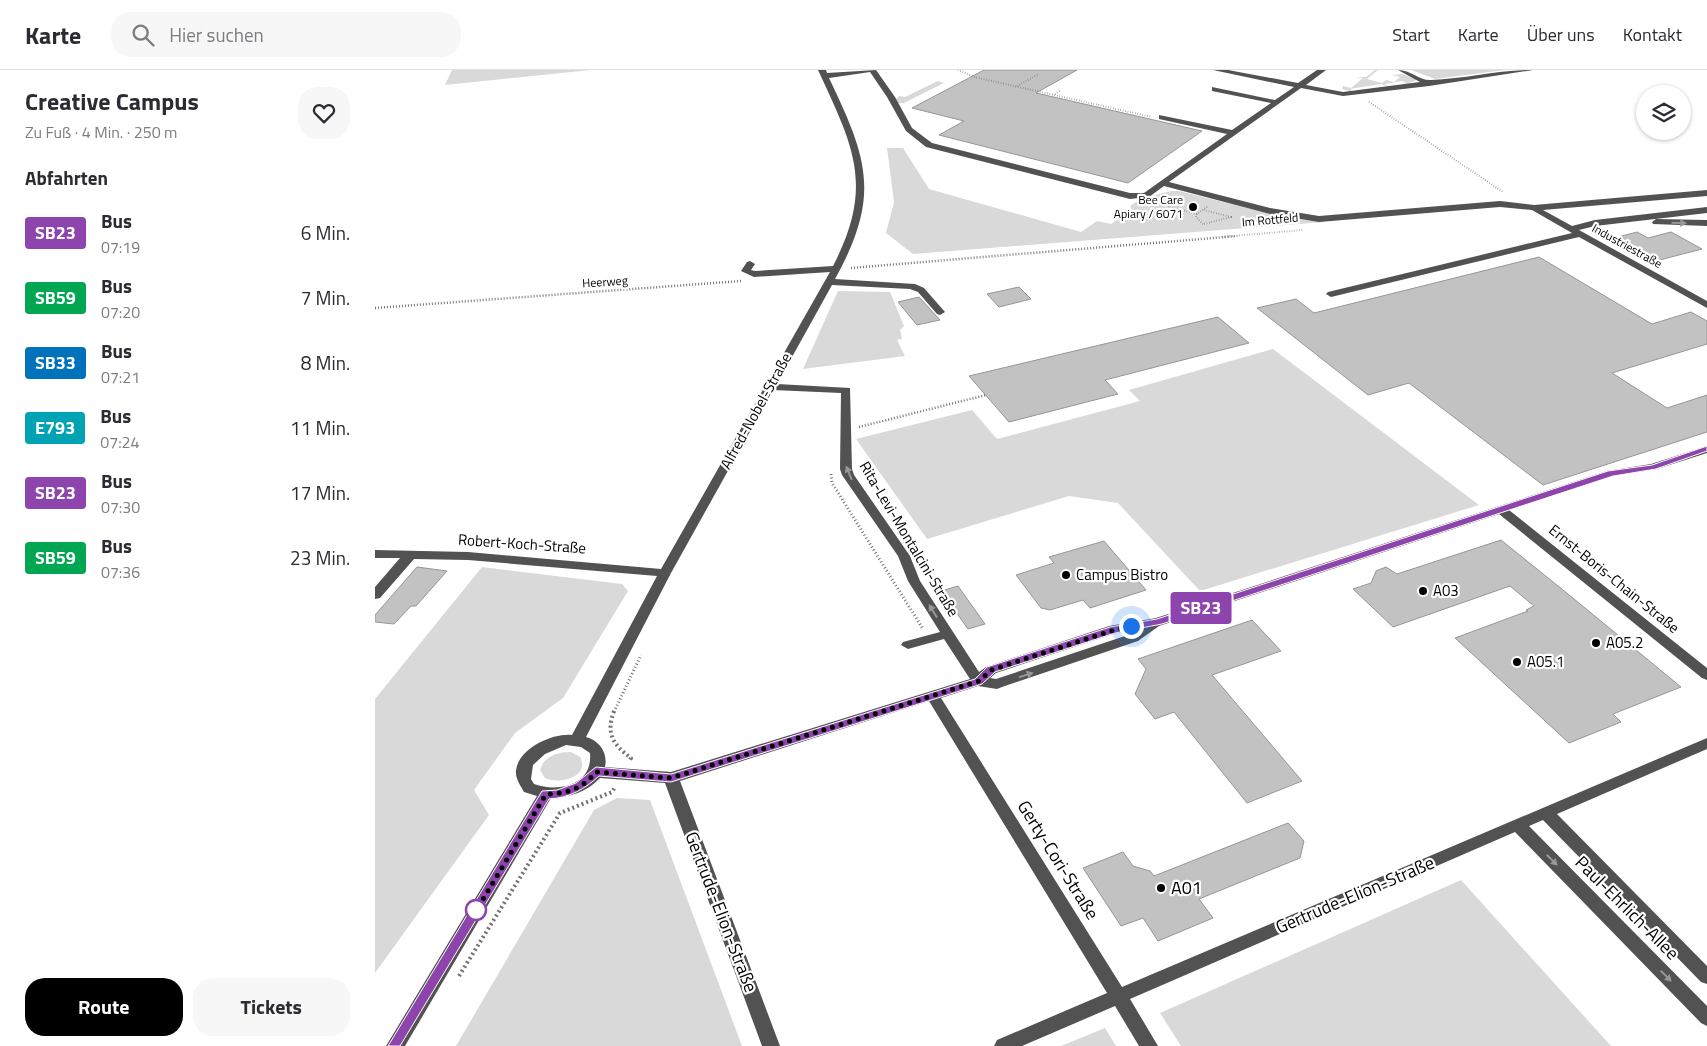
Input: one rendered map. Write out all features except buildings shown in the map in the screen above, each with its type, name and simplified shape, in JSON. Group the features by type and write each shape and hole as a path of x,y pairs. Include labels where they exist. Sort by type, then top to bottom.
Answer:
{"street":[{"path":"823,73 872,70 891,97 909,129 929,145 1130,196 1146,195 1322,70"},
{"path":"1217,70 1328,93 1356,94 1529,70"},
{"path":"1402,70 1429,84"},
{"name":"Alfred-Nobel-Straße","path":"577,740 665,573 836,270 852,235 857,217 860,164 852,136 823,73"},
{"path":"1215,89 1276,102"},
{"path":"1161,117 1233,133"},
{"path":"1163,183 1232,201 1319,219 1493,205 1534,208 1707,193"},
{"path":"1508,196 1521,206"},
{"name":"Industriestraße","path":"1534,208 1707,305"},
{"path":"1570,229 1616,221 1707,210"},
{"path":"1616,221 1707,224"},
{"path":"1331,294 1580,234"},
{"path":"750,264 745,271 754,274 836,270"},
{"path":"829,282 912,286 921,290 940,312"},
{"name":"Rita-Levi-Montalcini-Straße","path":"770,387 847,390 846,469 848,475 904,556 915,581 947,634 979,681"},
{"path":"596,772 671,778 979,681 997,684 1133,638 1158,622 1611,473 1653,467 1707,449"},
{"name":"Ernst-Boris-Chain-Straße","path":"1500,509 1707,675"},
{"name":"Robert-Koch-Straße","path":"375,554 468,556 665,573"},
{"path":"375,595 411,554"},
{"path":"908,645 947,634"},
{"name":"Gerty-Cori-Straße","path":"933,696 1149,1046"},
{"path":"577,740 585,742 597,751 599,764 596,772 581,786 558,794 546,794 529,788 524,782 523,766 535,752 545,746 555,742 577,740"},
{"name":"Gertrude-Elion-Straße","path":"1003,1046 1547,814 1707,743"},
{"name":"Gertrude-Elion-Straße","path":"671,778 771,1046"},
{"path":"395,1046 546,794"},
{"name":"Paul-Ehrlich-Allee","path":"1547,814 1707,977"},
{"name":"Paul-Ehrlich-Allee","path":"1518,825 1707,1018"}],"path":[{"path":"958,70 974,77 1155,118 1161,117"},
{"path":"1017,86 1039,74"},
{"path":"1054,95 1061,90"},
{"path":"1356,94 1508,196"},
{"path":"1110,107 1115,104"},
{"path":"1183,188 1180,195 1168,206 1197,214 1208,206 1222,208 1232,201"},
{"path":"1197,214 1196,217 1205,225 1231,217 1203,210"},
{"name":"Im Rottfeld","path":"836,270 1305,230"},
{"name":"Heerweg","path":"375,308 750,280"},
{"path":"846,430 986,395"}],"shaded area":[{"path":"452,70 591,70 445,85"},
{"path":"1375,70 1378,70 1367,79 1382,83 1386,80 1394,82 1400,77 1392,75 1402,74 1416,79 1407,84 1402,81 1385,84 1389,87 1381,84 1350,89 1353,92 1342,89 1343,86 1351,88 1363,78 1356,77 1366,77"},
{"path":"1411,70 1505,70 1435,79"},
{"path":"938,81 944,83 904,103 898,103 896,99 899,96 905,97"},
{"path":"887,148 903,148 929,189 1081,232 1097,221 1111,224 1132,210 1130,206 1140,199 1171,191 1179,191 1279,216 1325,222 913,254 886,233 894,202"},
{"path":"838,291 890,292 904,326 900,330 902,339 897,340 905,356 803,369"},
{"path":"1273,349 1479,505 1200,591 1118,503 1069,496 927,539 856,439 972,410 997,439 1140,401 1129,390"},
{"path":"482,567 622,584 628,591 563,698 515,733 474,790 489,815 375,973 375,699"},
{"path":"571,752 580,757 582,764 581,770 577,774 565,780 545,778 540,770 548,758 556,754"},
{"path":"617,798 650,800 742,1046 456,1046 594,810"},
{"path":"1461,880 1611,1046 1181,1046 1160,1013"},
{"path":"1105,1028 1116,1046 1061,1046"}],"bus line":[{"name":"SB23","path":"395,1046 442,964 546,794 558,794 581,786 596,772 671,778 979,681 991,670 1114,630 1158,622 1611,473 1642,470 1707,449"}],"place":[{"name":"Bee Care Apiary / 6071","path":"1193,207"},
{"name":"Campus Bistro","path":"1066,575"},
{"name":"A03","path":"1423,591"},
{"name":"A05.2","path":"1596,643"},
{"name":"A05.1","path":"1517,662"},
{"name":"A01","path":"1161,888"}],"route":[{"path":"476,910 473,916 546,794 558,794 581,786 596,772 671,778 979,681 991,670 1131,626"}]}
